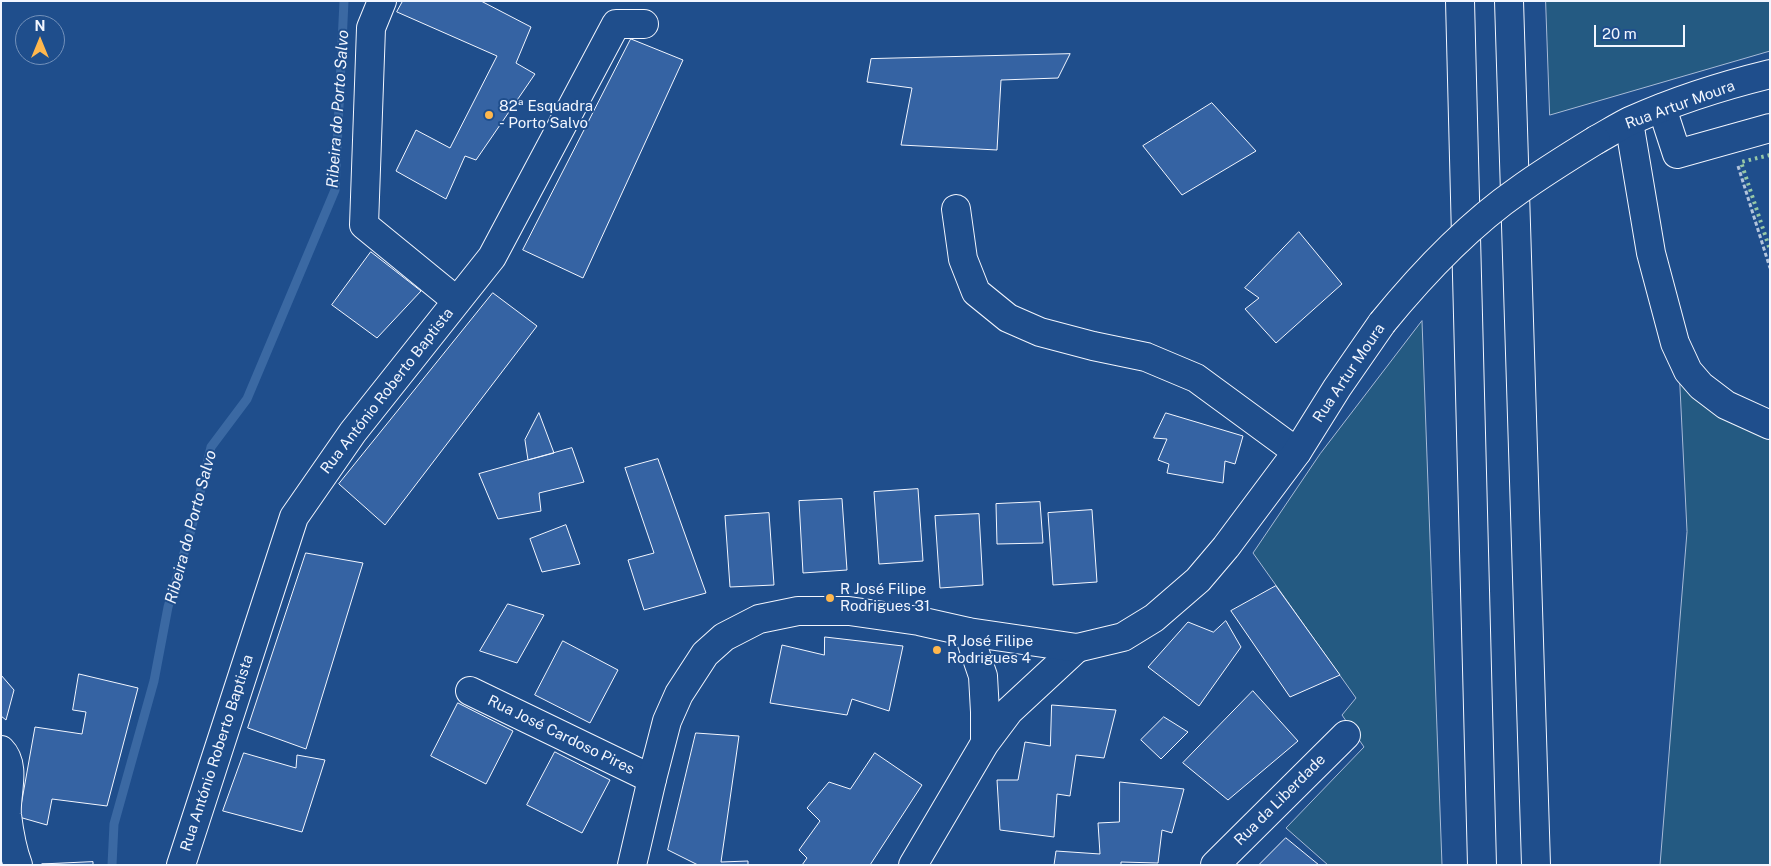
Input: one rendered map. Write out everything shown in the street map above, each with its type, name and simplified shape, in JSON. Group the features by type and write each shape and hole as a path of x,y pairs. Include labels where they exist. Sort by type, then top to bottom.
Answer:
{"main road":[{"path":"382,1 371,28 364,224 457,301"},
{"path":"1460,1 1482,865"},
{"path":"1509,1 1536,865"},
{"name":"Rua António Roberto Baptista","path":"181,865 294,517 353,432 492,257 616,24 644,24"},
{"name":"Rua Artur Moura","path":"913,865 985,743 1009,711 1077,648 1123,636 1154,618 1198,580 1226,547 1297,452 1337,388 1382,323 1413,285 1447,250 1517,190 1596,140 1629,122 1662,108 1770,74"},
{"path":"1662,108 1677,154 1770,128"},
{"path":"1629,122 1651,253 1675,343 1688,371 1701,386 1726,405 1770,425"},
{"path":"956,209 963,259 976,292 1008,318 1040,332 1146,357 1196,378 1297,452"},
{"path":"632,865 667,721 679,694 705,654 724,636 759,619 798,611 849,611 919,621 968,632 1077,648"},
{"path":"968,632 983,676 985,743"},
{"name":"Rua José Cardoso Pires","path":"470,691 652,779"},
{"name":"Rua da Liberdade","path":"1215,865 1346,735"},
{"path":"1,750 4,753 10,771 7,790 7,814 18,865"}],"path":[{"path":"1730,139 1770,268"}],"shaded area":[{"path":"1546,1 1770,1 1770,51 1550,115"},
{"path":"1422,321 1442,865 1328,865 1286,828 1364,747 1342,715 1356,698 1253,553 1320,454"},
{"path":"1680,381 1770,437 1770,865 1660,865 1687,532"}],"building":[{"path":"403,1 481,1 531,27 516,63 535,74 476,160 465,156 446,199 396,171 416,130 450,148 497,56 397,12"},
{"path":"631,39 683,60 583,278 523,250"},
{"path":"1070,54 1058,78 1001,80 997,150 901,145 912,88 867,82 871,59"},
{"path":"1212,103 1256,151 1182,195 1143,146"},
{"path":"1299,232 1342,284 1276,343 1245,309 1259,298 1245,288"},
{"path":"371,252 421,291 377,338 332,305"},
{"path":"493,293 537,326 385,525 339,484"},
{"path":"539,413 554,453 528,460 525,440"},
{"path":"1166,413 1243,436 1235,464 1225,461 1223,483 1167,473 1169,464 1158,460 1167,439 1154,438"},
{"path":"572,448 584,482 539,493 541,511 498,519 479,474"},
{"path":"658,459 706,593 644,610 628,560 654,553 625,468"},
{"path":"918,489 923,561 879,564 874,492"},
{"path":"842,499 847,570 803,573 799,501"},
{"path":"1040,502 1043,543 997,544 996,504"},
{"path":"1092,510 1097,582 1053,585 1048,513"},
{"path":"769,513 774,585 730,587 725,516"},
{"path":"979,514 983,585 940,588 935,516"},
{"path":"566,525 580,564 542,572 530,539"},
{"path":"306,553 363,563 306,749 248,728"},
{"path":"1276,586 1340,675 1290,697 1231,611"},
{"path":"508,604 544,615 517,663 480,651"},
{"path":"1226,621 1241,647 1199,706 1148,667 1188,622 1213,632"},
{"path":"825,637 903,646 889,711 852,699 847,715 770,703 782,645 824,655"},
{"path":"563,641 618,670 590,723 535,695"},
{"path":"79,674 138,688 107,806 52,799 47,825 19,817 35,727 82,734 86,712 73,710"},
{"path":"1,675 14,690 6,720 1,716"},
{"path":"1253,691 1298,741 1228,800 1183,763"},
{"path":"458,703 513,731 486,784 431,756"},
{"path":"1052,705 1116,710 1104,758 1076,755 1070,796 1057,794 1054,837 1000,830 997,780 1018,780 1025,742 1050,746"},
{"path":"1164,717 1188,732 1161,759 1141,740"},
{"path":"696,733 739,736 721,862 748,861 748,865 698,865 668,850"},
{"path":"555,752 610,780 582,833 527,805"},
{"path":"244,753 296,768 297,755 325,760 302,832 223,811"},
{"path":"875,753 922,785 870,865 802,865 807,858 799,850 820,821 807,808 829,782 850,789"},
{"path":"1120,782 1184,789 1172,833 1162,830 1158,863 1121,862 1121,865 1054,865 1056,851 1100,854 1098,823 1119,822"},
{"path":"1286,838 1319,865 1259,865"},
{"path":"93,862 93,865 42,864"}],"waterway":[{"name":"Ribeira do Porto Salvo","path":"112,865 114,824 154,681 168,607 191,530 211,447 247,399 335,190 344,1"}],"hedge":[{"path":"1770,155 1741,162 1770,250"}],"place":[{"name":"82ª Esquadra - Porto Salvo","path":"489,115"},
{"name":"R José Filipe Rodrigues 31","path":"830,598"},
{"name":"R José Filipe Rodrigues 4","path":"937,650"}]}
